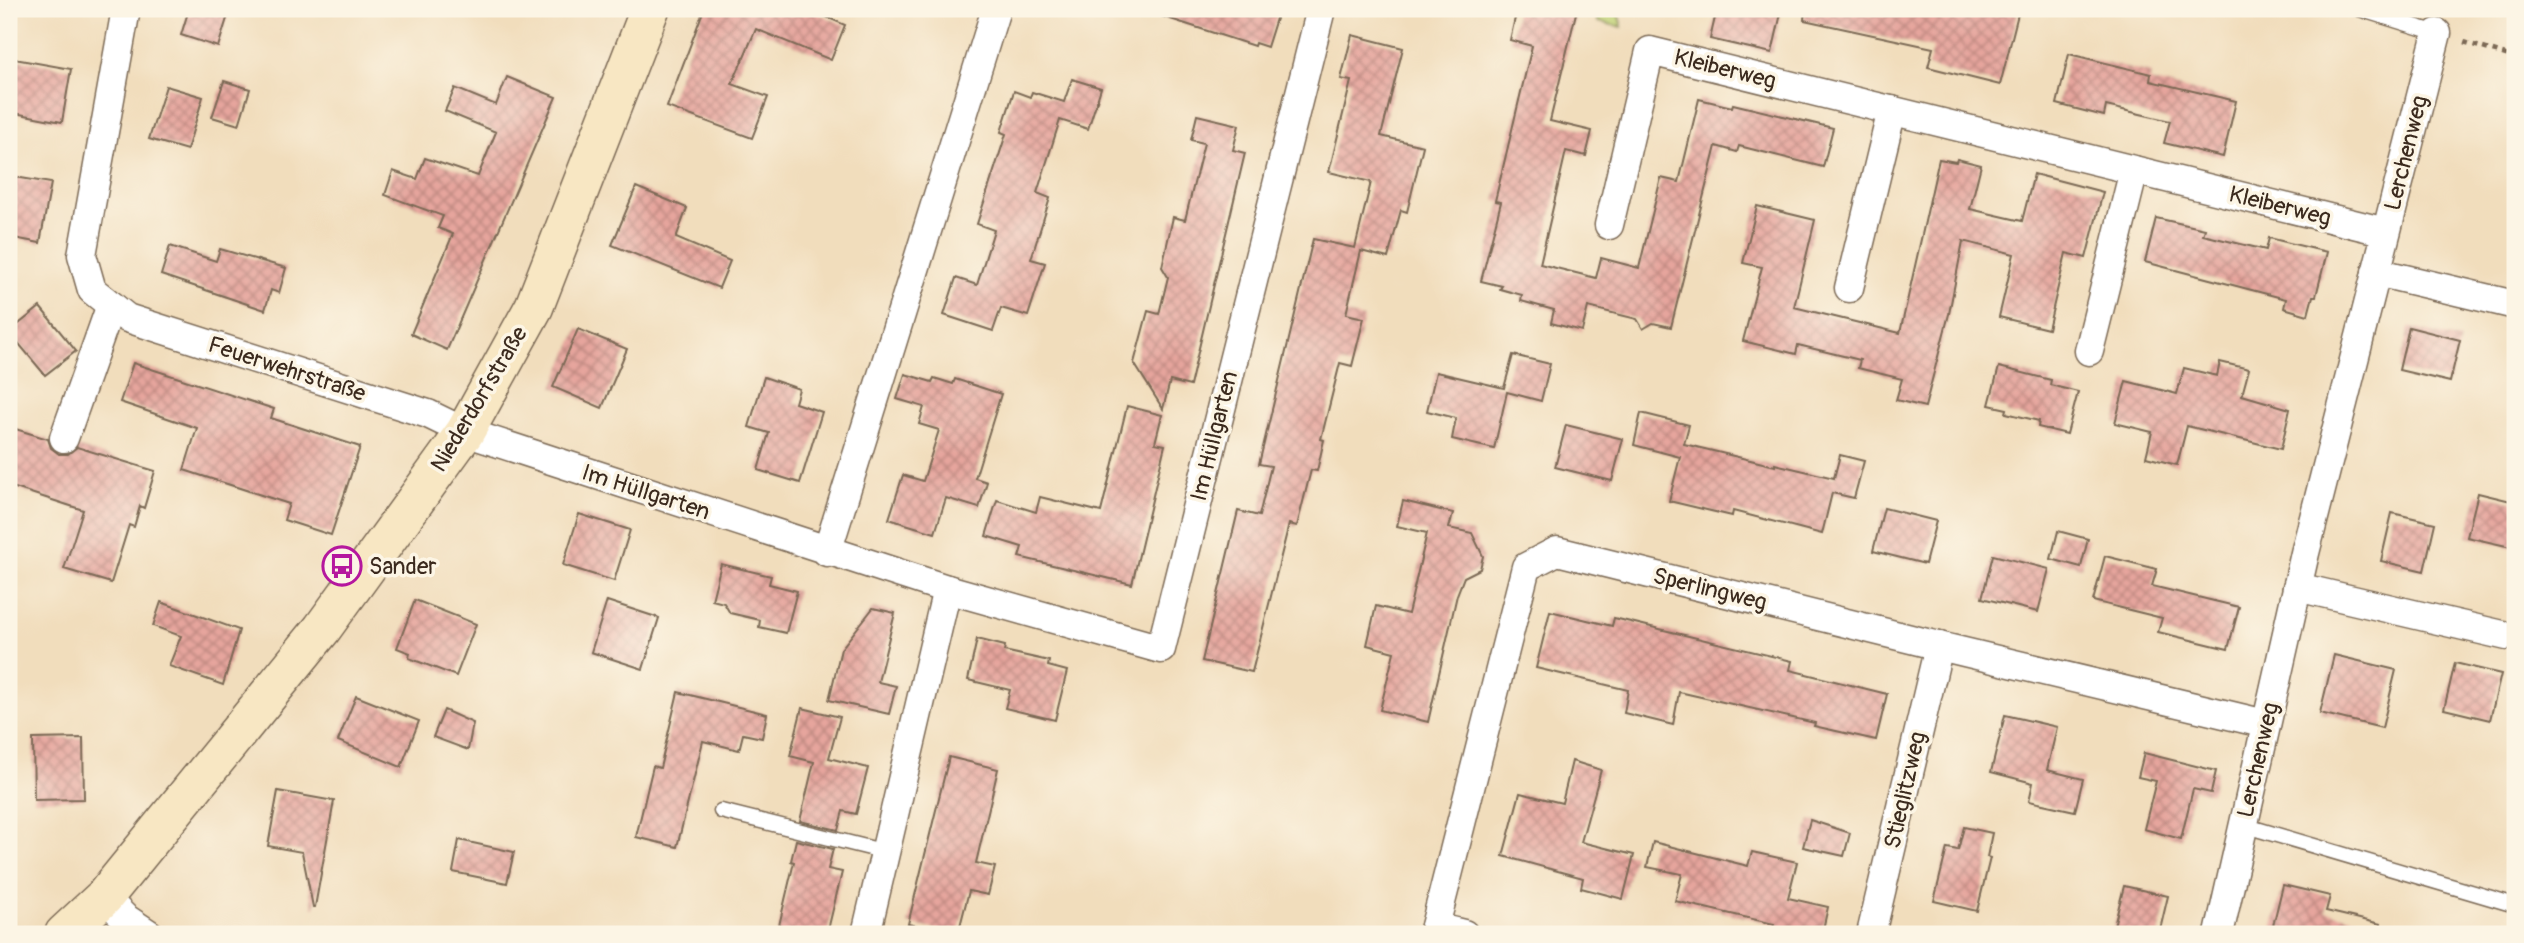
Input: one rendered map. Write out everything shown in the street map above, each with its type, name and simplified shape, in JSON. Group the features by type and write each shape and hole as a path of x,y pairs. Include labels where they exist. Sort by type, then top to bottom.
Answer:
{"main road":[{"name":"Niederdorfstraße","path":"64,934 104,897 322,628 465,432 534,307 650,9"}],"street":[{"name":"Feuerwehrstraße","path":"126,9 82,255 92,290 127,318 428,414 465,432"},
{"path":"827,552 996,9"},
{"name":"Im Hüllgarten","path":"465,432 827,552 1161,649 1321,9"},
{"name":"Lerchenweg","path":"2219,934 2297,587 2437,33"},
{"name":"Kleiberweg","path":"1609,225 1650,51 2386,232"},
{"path":"1849,288 1892,110"},
{"path":"2089,351 2134,170"},
{"path":"2376,272 2515,306"},
{"path":"64,438 111,305"},
{"name":"Sperlingweg","path":"1434,931 1526,567 1557,551 2266,724"},
{"path":"2297,587 2507,636"},
{"path":"866,934 947,589"},
{"name":"Stieglitzweg","path":"1871,934 1938,646"},
{"path":"104,897 125,918 149,934"},
{"path":"1434,931 1464,934"}],"lane":[{"path":"2359,9 2437,33"},
{"path":"721,811 886,852"},
{"path":"2243,825 2515,905"}],"path":[{"path":"2437,33 2515,58"}],"green space":[{"path":"1595,9 1617,9 1622,27 1598,22"}],"building":[{"path":"189,9 230,9 218,47 181,35"},
{"path":"704,9 808,9 845,25 831,60 756,29 732,84 768,97 752,138 667,107"},
{"path":"1156,9 1279,9 1267,47 1255,43 1254,46 1155,14"},
{"path":"1517,9 1577,9 1550,121 1592,131 1586,156 1566,151 1540,264 1596,278 1601,258 1639,268 1661,178 1679,182 1699,99 1732,107 1733,104 1833,128 1823,167 1739,146 1737,152 1716,146 1671,327 1653,323 1643,329 1637,319 1588,307 1582,331 1551,323 1554,310 1521,301 1522,295 1481,281 1501,202 1495,201 1532,46 1510,40"},
{"path":"1717,9 1782,9 1772,53 1710,39"},
{"path":"1805,9 1940,9 1963,15 1964,9 1999,9 2018,14 2000,85 1928,67 1933,48 1804,20"},
{"path":"1352,35 1403,48 1381,136 1423,146 1407,212 1401,210 1388,258 1361,251 1346,314 1364,318 1352,366 1340,363 1321,439 1324,440 1317,471 1311,470 1297,526 1289,524 1252,672 1202,661 1238,511 1259,516 1271,466 1259,464 1313,239 1355,248 1371,182 1329,172 1351,81 1341,79"},
{"path":"2069,54 2151,74 2150,81 2236,101 2223,157 2164,143 2170,121 2106,106 2104,116 2057,104"},
{"path":"9,58 71,69 62,122 9,112"},
{"path":"507,77 556,97 447,350 411,334 453,234 438,228 443,216 385,195 393,171 417,179 425,158 478,176 496,132 445,111 455,88 496,105"},
{"path":"1072,79 1101,88 1088,129 1060,120 1037,193 1050,198 1031,259 1045,263 1028,316 1001,308 993,331 944,315 956,278 977,285 994,230 977,224 1006,134 1001,132 1014,91 1030,97 1032,92 1064,102"},
{"path":"224,81 250,89 239,125 212,117"},
{"path":"166,86 203,97 187,150 149,139"},
{"path":"1197,115 1239,125 1233,150 1245,153 1190,386 1170,381 1163,409 1134,363 1148,311 1159,314 1168,277 1162,267 1173,217 1185,220 1204,143 1191,140"},
{"path":"1939,159 1956,162 1957,159 1981,165 1970,209 2022,221 2034,174 2103,192 2086,258 2066,253 2048,329 1999,317 2014,254 1963,241 1949,314 1925,407 1896,400 1902,379 1858,368 1860,360 1798,345 1796,354 1743,341 1762,267 1743,263 1757,206 1815,220 1794,307 1900,333"},
{"path":"9,176 51,183 40,243 9,237"},
{"path":"636,187 687,208 676,238 730,261 719,288 612,245"},
{"path":"2156,218 2205,229 2203,235 2266,250 2269,238 2327,252 2316,296 2313,296 2308,315 2284,308 2286,299 2145,262"},
{"path":"170,246 216,261 220,249 286,268 279,293 271,290 265,310 161,275"},
{"path":"40,307 76,351 45,375 9,332"},
{"path":"2409,327 2460,340 2450,382 2399,370"},
{"path":"578,329 627,349 602,408 553,387"},
{"path":"1513,355 1550,364 1541,401 1507,392 1494,449 1452,439 1456,418 1427,411 1436,372 1504,388"},
{"path":"2220,362 2249,369 2242,395 2290,409 2281,449 2187,426 2177,465 2146,457 2152,432 2115,423 2126,381 2177,394 2184,368 2217,376"},
{"path":"133,363 274,409 271,418 360,447 331,535 284,520 289,504 184,470 197,428 120,402"},
{"path":"1999,367 2051,380 2050,385 2078,392 2067,434 2038,427 2039,421 2006,413 2007,409 1989,405"},
{"path":"905,374 932,382 934,378 953,384 955,379 1001,394 975,478 987,482 979,508 946,498 935,533 889,519 903,475 923,481 939,430 919,424 924,407 897,399"},
{"path":"764,377 799,389 795,403 822,412 800,483 758,470 769,433 749,427"},
{"path":"1127,406 1162,415 1155,443 1165,445 1132,584 1019,557 1022,547 986,536 997,500 1036,512 1040,497 1101,512"},
{"path":"1641,413 1689,425 1684,444 1775,466 1834,478 1840,455 1864,461 1854,498 1832,493 1822,534 1733,511 1732,516 1669,501 1680,457 1634,445"},
{"path":"1566,425 1623,439 1612,481 1555,467"},
{"path":"9,427 48,439 51,448 59,454 68,454 77,447 155,471 144,508 140,506 134,527 129,525 111,583 64,569 83,510 9,486"},
{"path":"2478,493 2515,502 2515,548 2467,537"},
{"path":"1403,501 1453,513 1449,528 1472,533 1483,556 1480,569 1464,577 1457,595 1428,722 1380,710 1394,652 1367,645 1376,606 1408,614 1427,533 1397,526"},
{"path":"1884,508 1936,521 1925,564 1873,551"},
{"path":"2392,513 2435,523 2424,571 2381,561"},
{"path":"579,514 630,530 614,581 563,565"},
{"path":"2058,531 2088,539 2081,567 2051,559"},
{"path":"1993,555 2049,569 2038,612 1982,598"},
{"path":"2105,556 2157,569 2152,586 2239,607 2228,649 2158,632 2162,618 2093,601"},
{"path":"721,564 771,576 769,584 797,591 786,633 759,627 760,620 730,613 724,603 712,600"},
{"path":"415,600 476,624 456,676 409,658 410,653 397,648"},
{"path":"607,601 659,618 643,669 591,652"},
{"path":"161,602 239,630 223,685 169,666 181,636 153,626"},
{"path":"873,608 895,613 878,682 896,686 889,714 829,700 841,649"},
{"path":"1550,611 1612,626 1614,618 1792,661 1790,670 1887,694 1876,740 1679,692 1673,725 1624,713 1628,690 1536,668"},
{"path":"977,639 1005,646 1004,651 1049,661 1048,666 1067,671 1055,720 1005,708 1010,690 968,680"},
{"path":"2334,655 2396,670 2382,728 2320,713"},
{"path":"2455,663 2501,674 2490,720 2444,709"},
{"path":"678,692 767,714 762,738 743,734 739,750 703,741 677,847 636,837 653,766 660,768"},
{"path":"356,696 419,721 401,767 338,741"},
{"path":"802,708 840,717 829,758 868,768 856,814 843,811 838,830 800,821 814,762 790,756"},
{"path":"444,710 473,723 468,750 433,737"},
{"path":"2005,715 2057,727 2047,770 2083,779 2075,811 2029,801 2033,783 1991,772"},
{"path":"83,738 84,799 34,800 33,739"},
{"path":"2144,753 2216,771 2211,793 2193,789 2181,839 2144,829 2156,781 2138,777"},
{"path":"949,757 998,769 976,863 995,867 988,895 969,891 958,934 908,924"},
{"path":"1572,761 1601,770 1581,842 1634,855 1623,899 1581,888 1583,878 1503,856 1520,793 1562,803"},
{"path":"278,791 334,801 315,907 302,852 268,846"},
{"path":"1810,820 1850,833 1844,856 1803,847"},
{"path":"1964,827 1992,833 1987,857 1990,858 1977,911 1934,901 1947,848 1958,850"},
{"path":"459,840 514,852 507,883 453,872"},
{"path":"796,840 833,849 828,869 842,872 827,934 777,934 794,862 791,861"},
{"path":"1653,842 1748,866 1752,852 1797,862 1788,898 1828,907 1822,934 1772,934 1774,924 1675,901 1682,874 1647,867"},
{"path":"2283,885 2330,896 2326,911 2381,924 2380,934 2271,934"},
{"path":"2124,886 2168,896 2159,934 2112,934"}],"place":[{"name":"Sander","path":"342,566"}]}
